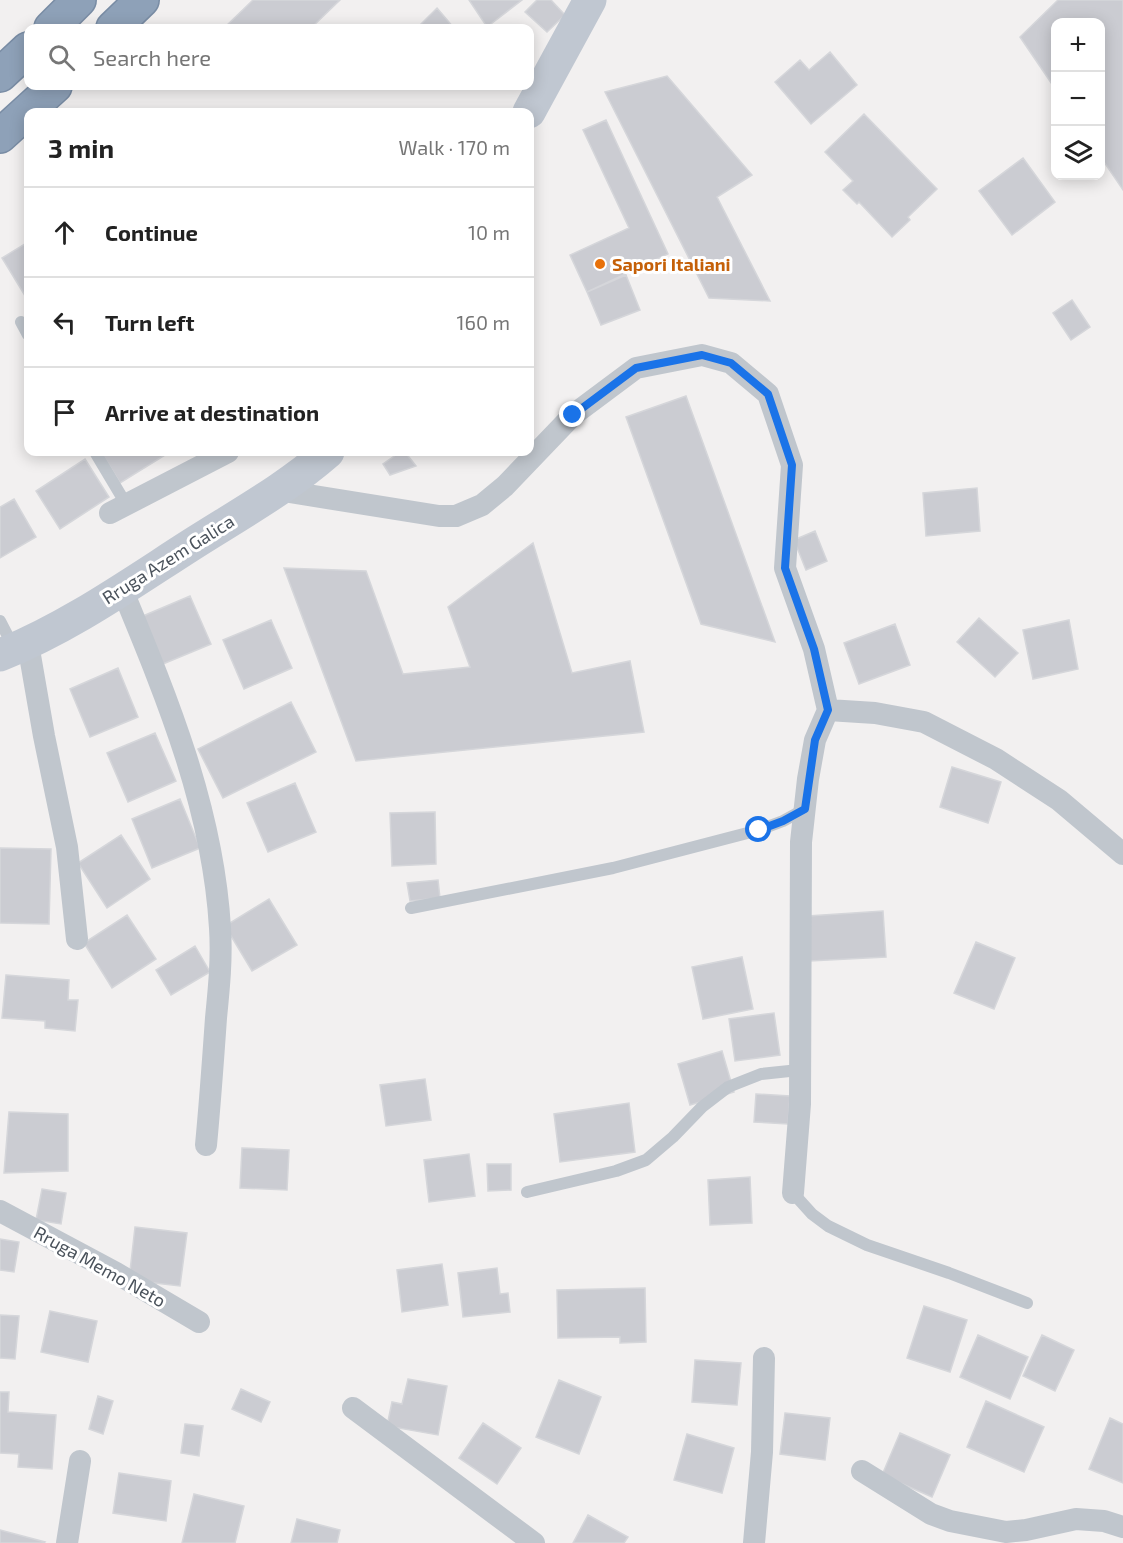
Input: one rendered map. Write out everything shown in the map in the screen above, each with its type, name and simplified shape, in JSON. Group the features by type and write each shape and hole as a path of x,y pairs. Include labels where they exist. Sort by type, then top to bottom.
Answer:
{"highway":[{"path":"55,24 79,0"},
{"path":"117,24 142,0"},
{"path":"0,75 24,53"},
{"path":"31,108 51,90"},
{"path":"0,136 24,114"}],"main road":[{"path":"531,108 590,0"},
{"name":"Rruga Azem Galica","path":"11,642 122,589 277,490 323,456"}],"street":[{"path":"534,456 573,415 636,368 702,355 731,363 768,394 792,465 785,568 814,649 828,710 815,740 801,842 800,1104 793,1193"},
{"path":"118,509 220,456"},
{"path":"277,490 439,516 456,516 482,505 505,486 534,456"},
{"path":"122,589 162,687 185,754 208,834 220,929 220,969 206,1145"},
{"path":"11,642 44,736 67,847 77,939"},
{"path":"828,710 875,713 924,722 996,759 1050,794 1123,854"},
{"name":"Rruga Memo Neto","path":"0,1211 116,1273 199,1322"},
{"path":"754,1543 762,1452 764,1358"},
{"path":"352,1408 534,1543"},
{"path":"67,1543 80,1461"},
{"path":"862,1471 931,1514 950,1521 1006,1532 1076,1519 1104,1521 1123,1527"}],"lane":[{"path":"21,322 24,328"},
{"path":"97,456 118,509"},
{"path":"411,908 613,868 759,830 805,809"},
{"path":"527,1192 616,1171 646,1160 673,1137 702,1107 728,1087 760,1074 799,1070"},
{"path":"793,1193 812,1214 828,1226 867,1245 1027,1303"}],"building":[{"path":"253,0 340,0 315,24 228,24"},
{"path":"469,0 522,0 491,24 485,24"},
{"path":"537,0 551,0 565,15 547,32 525,12"},
{"path":"1058,0 1123,0 1123,190 1105,163 1105,18 1051,18 1051,83 1020,37"},
{"path":"437,8 451,24 421,24"},
{"path":"830,52 857,85 811,124 775,82 800,60 809,70"},
{"path":"667,76 752,175 717,197 770,301 709,298 605,92"},
{"path":"864,114 937,189 908,217 910,220 892,237 859,202 857,204 843,190 853,181 825,152"},
{"path":"606,120 668,254 587,292 570,255 629,228 583,130"},
{"path":"1023,158 1055,202 1012,235 979,191"},
{"path":"24,244 24,294 2,258"},
{"path":"626,275 640,310 601,325 587,292"},
{"path":"1072,300 1090,327 1071,340 1053,313"},
{"path":"686,396 775,642 701,624 626,417"},
{"path":"103,456 164,456 120,483"},
{"path":"394,456 408,456 416,466 390,475 383,464"},
{"path":"85,459 109,497 60,529 36,491"},
{"path":"977,488 980,531 926,536 923,493"},
{"path":"14,499 36,537 0,558 0,507"},
{"path":"815,531 827,561 806,570 794,540"},
{"path":"533,543 572,673 630,661 644,732 356,761 284,568 366,571 403,674 470,667 448,607"},
{"path":"190,596 211,644 163,664 143,616"},
{"path":"979,618 1018,653 995,677 957,642"},
{"path":"271,620 292,668 244,689 223,640"},
{"path":"1069,620 1078,669 1033,679 1023,630"},
{"path":"895,624 910,665 859,684 844,643"},
{"path":"118,668 138,717 90,737 70,689"},
{"path":"291,702 316,752 223,798 198,749"},
{"path":"155,733 176,781 128,802 107,753"},
{"path":"952,767 1001,782 988,823 940,807"},
{"path":"295,783 316,832 268,852 247,803"},
{"path":"180,799 200,848 152,868 132,819"},
{"path":"435,812 436,864 392,866 390,813"},
{"path":"121,835 150,879 107,908 78,863"},
{"path":"0,848 51,849 49,924 0,923"},
{"path":"438,880 440,898 410,901 407,883"},
{"path":"269,899 297,945 252,971 225,926"},
{"path":"883,911 886,957 810,961 808,916"},
{"path":"127,915 156,959 112,988 84,943"},
{"path":"976,942 1015,958 994,1009 954,993"},
{"path":"195,946 210,972 171,995 156,970"},
{"path":"742,957 753,1009 703,1019 692,967"},
{"path":"6,975 69,980 68,1000 78,1000 75,1031 45,1028 45,1021 2,1018"},
{"path":"774,1013 780,1055 735,1061 729,1019"},
{"path":"722,1051 734,1092 690,1105 678,1064"},
{"path":"425,1079 431,1120 386,1126 380,1085"},
{"path":"756,1094 790,1096 788,1124 754,1122"},
{"path":"629,1103 635,1152 560,1162 554,1114"},
{"path":"9,1112 68,1114 68,1171 4,1173"},
{"path":"242,1148 289,1150 287,1190 240,1188"},
{"path":"469,1154 475,1196 429,1202 424,1160"},
{"path":"487,1164 511,1164 511,1190 488,1191"},
{"path":"750,1177 752,1223 710,1225 708,1180"},
{"path":"42,1189 66,1193 61,1224 36,1220"},
{"path":"135,1227 187,1233 180,1286 129,1280"},
{"path":"0,1239 19,1242 14,1272 0,1270"},
{"path":"442,1264 448,1305 402,1312 397,1270"},
{"path":"497,1268 500,1294 508,1293 510,1312 463,1317 458,1273"},
{"path":"645,1288 646,1342 620,1343 620,1337 558,1338 557,1290"},
{"path":"924,1306 967,1320 950,1372 907,1358"},
{"path":"50,1311 97,1321 88,1362 41,1352"},
{"path":"0,1315 19,1316 15,1359 0,1358"},
{"path":"978,1335 1028,1357 1010,1399 960,1377"},
{"path":"1042,1335 1074,1350 1055,1391 1023,1376"},
{"path":"695,1360 741,1363 737,1405 692,1402"},
{"path":"408,1379 447,1386 438,1435 387,1426 392,1402 402,1404"},
{"path":"559,1380 601,1397 579,1454 536,1437"},
{"path":"241,1389 270,1402 261,1422 232,1409"},
{"path":"0,1392 9,1392 8,1412 56,1415 52,1469 18,1467 19,1454 0,1453"},
{"path":"98,1396 113,1401 103,1434 89,1429"},
{"path":"986,1401 1044,1427 1024,1472 967,1447"},
{"path":"785,1413 830,1418 825,1460 780,1454"},
{"path":"1110,1418 1123,1424 1123,1483 1089,1469"},
{"path":"483,1423 521,1448 497,1484 459,1458"},
{"path":"185,1424 203,1426 199,1456 181,1453"},
{"path":"900,1433 950,1455 932,1497 882,1475"},
{"path":"687,1434 734,1448 722,1493 674,1480"},
{"path":"119,1473 171,1481 166,1521 113,1513"},
{"path":"194,1494 244,1506 235,1543 182,1543"},
{"path":"588,1515 628,1537 624,1543 573,1543"},
{"path":"297,1519 340,1530 337,1543 291,1543"},
{"path":"0,1530 45,1542 0,1543"}],"place":[{"name":"Sapori Italiani","path":"600,264"}],"route":[{"path":"573,415 636,368 702,355 731,363 768,394 792,465 785,568 814,649 828,710 815,740 805,809 759,830"}]}
